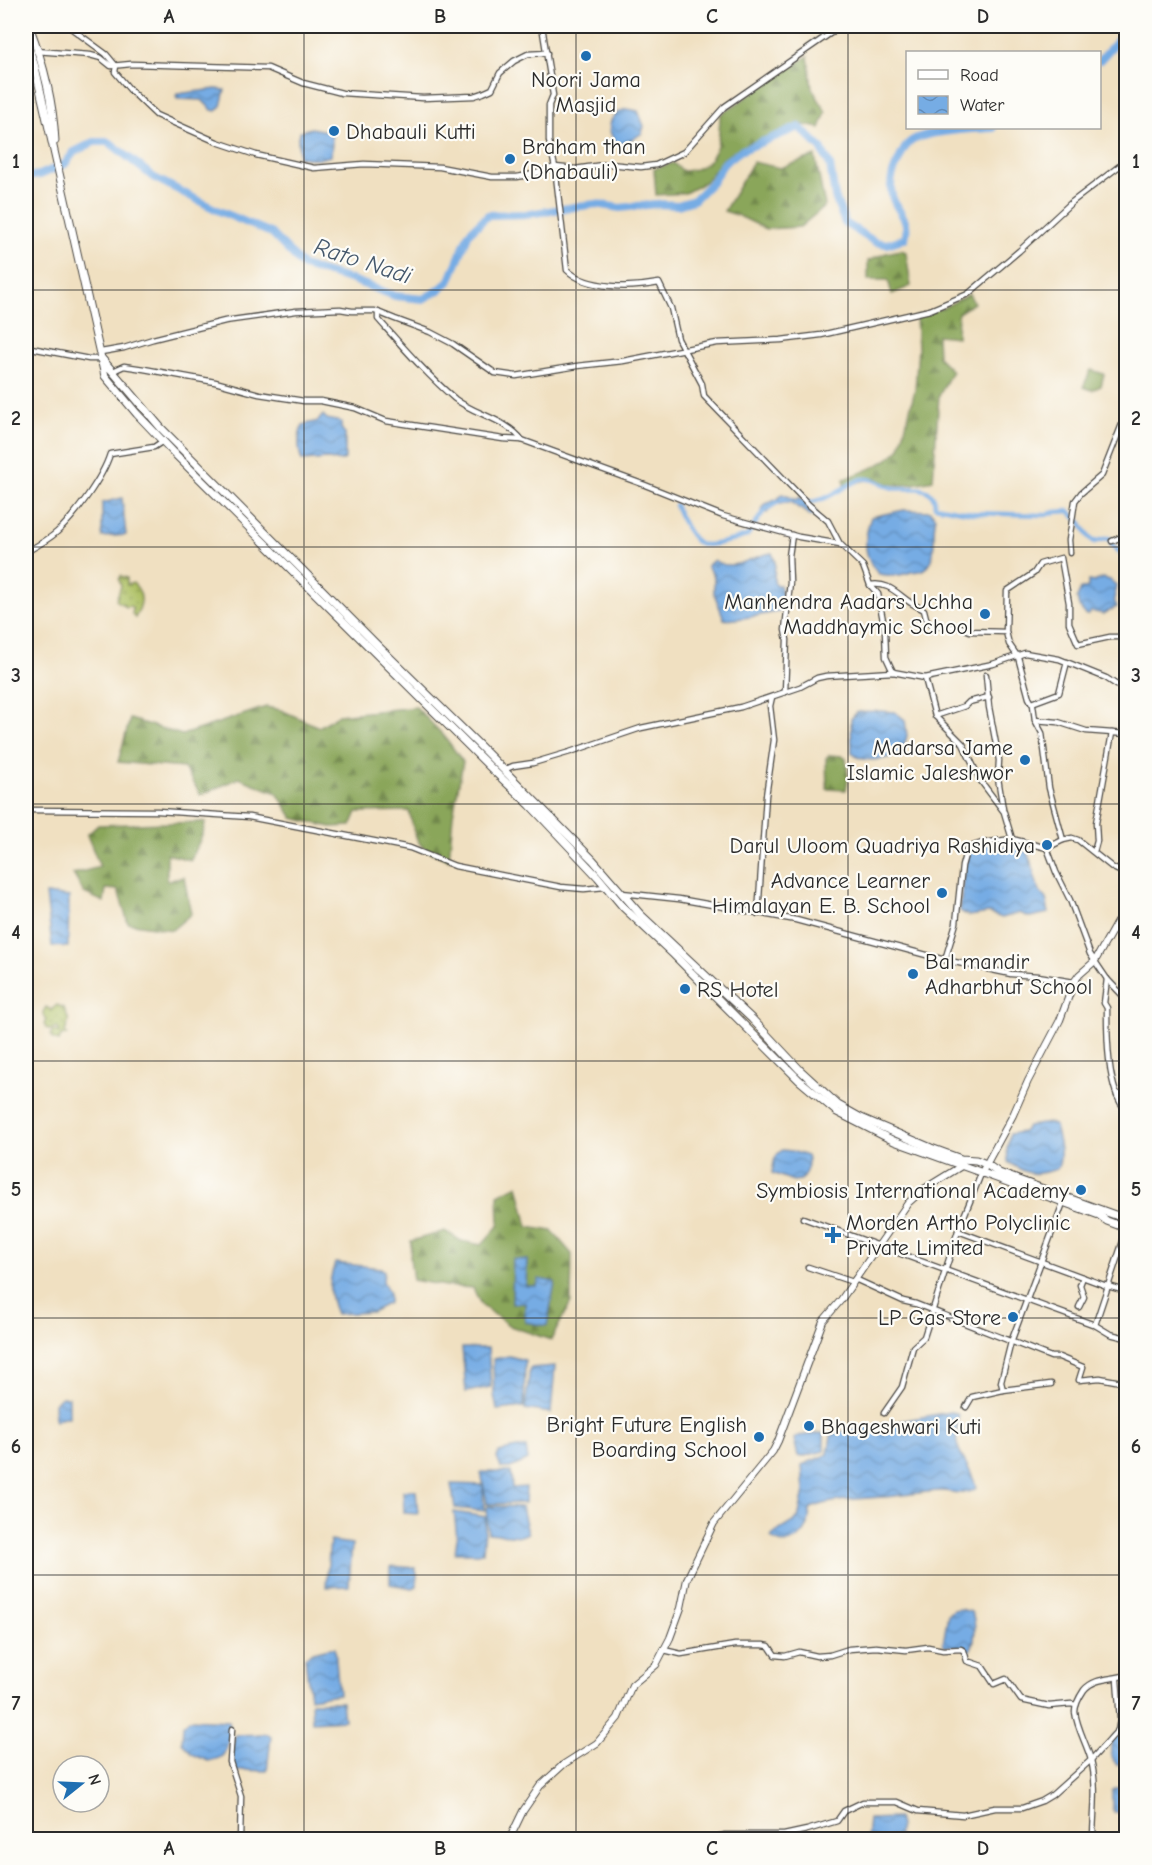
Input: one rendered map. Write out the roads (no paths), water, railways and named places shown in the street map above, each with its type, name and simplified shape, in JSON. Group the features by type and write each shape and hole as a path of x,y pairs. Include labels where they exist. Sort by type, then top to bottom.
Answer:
{"highway":[{"path":"29,26 105,376 163,441 261,541 504,770 622,893 630,898 800,1070 838,1105 861,1118 931,1148 962,1159 987,1164 999,1173 1126,1219"},
{"path":"26,39 35,51"},
{"path":"102,355 161,428 475,745 495,772 530,805 624,908 822,1101 864,1127 894,1141 1099,1215 1126,1230"}],"main road":[{"path":"981,1174 1059,1020 1074,982 1095,961 1126,906"},
{"path":"509,1839 523,1811 540,1786 564,1764 597,1743 618,1718 632,1685 656,1665 670,1638 681,1608 687,1579 714,1523 773,1451 823,1321 908,1203 924,1189 963,1165"}],"street":[{"path":"68,26 106,54 116,66 115,72 131,92 156,115 217,142 256,155 314,168 364,164 440,167 492,177 526,176 555,169 575,169 609,164 641,167 666,161 684,152 724,108 841,26"},
{"path":"542,26 553,95 549,105 549,141 555,169 567,270 574,276 629,288 659,283 671,308 678,339 708,400 809,505 828,521 840,544 864,567 870,585 878,594 885,631 886,657 893,672"},
{"path":"35,51 90,55 101,58 111,66 131,64 268,68 303,83 342,93 364,96 434,98 474,96 483,93 492,89 500,73 514,61 528,54 547,53"},
{"path":"26,347 89,359 153,339 239,319 340,309 378,312 430,332 453,344 488,369 508,376 623,361 717,343 781,340 821,335 920,313 942,306 978,287 1072,202 1126,161"},
{"path":"378,312 378,319 421,367 456,399 483,416 510,428 522,440"},
{"path":"113,370 124,366 144,369 215,382 259,394 321,401 355,408 386,421 522,440 723,516 792,535 840,544"},
{"path":"1070,553 1069,540 1075,501 1102,475 1126,414"},
{"path":"26,552 43,543 71,518 98,478 110,454 154,447 163,441"},
{"path":"786,692 787,640 785,630 792,535"},
{"path":"1112,541 1126,535"},
{"path":"1063,840 1049,788 1042,733 1035,720 1018,657 1006,632 1007,591 1034,573 1040,564 1061,558 1069,603 1069,623 1078,644 1110,637 1126,637"},
{"path":"870,585 879,584 894,589 912,604 924,610 932,626 961,627 970,632 1006,632"},
{"path":"504,770 570,752 641,728 721,713 801,687 826,676 893,672 925,678 1018,657 1024,653 1067,662 1106,678 1126,691"},
{"path":"1032,703 1059,693 1067,662"},
{"path":"986,675 989,707 999,760 999,788 1012,839"},
{"path":"925,678 935,716 963,744 980,780 1004,812"},
{"path":"758,914 766,796 774,740 770,701 772,697"},
{"path":"935,716 965,706 969,702 989,698"},
{"path":"1035,720 1058,722 1086,731 1126,734"},
{"path":"1094,852 1097,841 1096,823 1112,733"},
{"path":"26,810 158,811 257,818 410,848 455,866 584,890 605,887"},
{"path":"945,960 956,923 962,866 967,848 982,843 1012,839 1047,848 1071,838 1078,840 1113,868 1126,874"},
{"path":"1047,848 1090,954 1107,979 1126,998"},
{"path":"616,898 622,893"},
{"path":"624,908 630,898 679,899 796,920 945,960 1011,974 1074,982"},
{"path":"1107,979 1104,1003 1107,1008 1107,1050 1118,1100 1126,1110"},
{"path":"1117,1096 1126,1091"},
{"path":"884,1413 902,1387 912,1347 924,1337 958,1231 981,1174"},
{"path":"1003,1390 1001,1382 1011,1342 1063,1203"},
{"path":"803,1218 1095,1325 1110,1334 1126,1338"},
{"path":"1095,1325 1126,1230"},
{"path":"958,1231 1126,1291"},
{"path":"808,1267 854,1281 1011,1342 1083,1367 1079,1380 1100,1378 1126,1383"},
{"path":"1079,1307 1084,1297 1080,1285 1083,1277"},
{"path":"966,1407 972,1397 1003,1390 1052,1384"},
{"path":"664,1650 681,1654 735,1645 763,1644 775,1654 783,1656 799,1652 817,1656 830,1655 849,1649 876,1647 906,1650 928,1647 943,1650 961,1649 967,1661 982,1666 994,1684 1006,1679 1021,1700 1049,1706 1076,1705"},
{"path":"1093,1839 1096,1799 1091,1760 1078,1721 1076,1705 1091,1684 1099,1680 1117,1679 1126,1675"},
{"path":"702,1839 725,1835 784,1835 807,1830 837,1821 844,1811 863,1802 897,1802 918,1811 963,1815 995,1808 1022,1808 1052,1795 1091,1760 1118,1730 1120,1720 1117,1679"},
{"path":"232,1729 230,1762 241,1796 240,1839"}],"water":[{"path":"225,90 221,106 216,111 202,100 177,99 176,96 177,94"},
{"path":"626,109 638,111 644,126 642,133 630,141 618,144 611,133 610,124 615,115"},
{"path":"311,128 331,132 331,156 318,159 299,157 298,136 301,131"},
{"path":"323,415 327,419 342,422 341,428 345,434 345,459 341,461 328,459 302,461 299,443 303,425 318,421"},
{"path":"782,494 797,500 800,497 808,508 817,512 816,517 809,516 802,508 800,509 791,502 773,505 767,513 762,510 765,504 778,499"},
{"path":"122,498 126,535 102,537 102,503"},
{"path":"904,510 930,511 936,517 932,559 929,565 921,571 899,575 879,574 873,568 866,547 871,517"},
{"path":"772,553 775,561 774,582 780,585 785,607 781,611 724,619 714,593 714,576 707,566 714,560 728,565"},
{"path":"1103,578 1116,585 1114,600 1117,607 1103,614 1091,611 1089,615 1086,615 1079,607 1077,598 1081,589 1088,587 1088,581 1094,582"},
{"path":"857,712 895,712 905,720 907,736 902,752 877,760 857,757 852,753 851,719"},
{"path":"991,843 1002,848 1006,845 1016,845 1020,850 1026,851 1039,891 1046,899 1049,913 1030,917 1019,913 1002,918 989,913 969,916 960,911 965,858 968,852"},
{"path":"46,894 69,897 68,947 52,946"},
{"path":"1049,1123 1055,1126 1059,1142 1060,1159 1057,1169 1032,1173 1008,1162 1007,1148 1010,1134 1023,1132 1028,1126"},
{"path":"782,1150 807,1156 807,1168 801,1180 793,1181 772,1173 775,1158"},
{"path":"513,1259 527,1260 526,1286 537,1286 539,1279 555,1282 547,1326 525,1322 525,1303 512,1304"},
{"path":"335,1263 381,1268 384,1271 383,1281 389,1294 389,1303 372,1312 336,1314 331,1301 330,1289"},
{"path":"462,1348 488,1348 491,1387 466,1392"},
{"path":"509,1356 525,1360 524,1407 497,1410 494,1395 493,1359"},
{"path":"555,1366 551,1413 525,1409 530,1368"},
{"path":"62,1397 69,1397 69,1417 55,1421 54,1403"},
{"path":"950,1412 958,1415 957,1444 975,1483 976,1488 972,1491 964,1493 941,1491 831,1502 811,1508 807,1527 791,1542 776,1541 771,1537 798,1519 804,1491 802,1465 828,1454 831,1436 834,1433"},
{"path":"824,1434 824,1451 798,1456 794,1439 798,1436"},
{"path":"526,1448 528,1460 510,1468 501,1468 497,1458 499,1452"},
{"path":"481,1472 511,1472 512,1488 526,1487 525,1503 487,1504"},
{"path":"451,1484 483,1485 484,1511 455,1508"},
{"path":"403,1491 416,1491 418,1514 404,1513"},
{"path":"488,1506 522,1507 528,1533 521,1536 488,1533 486,1508"},
{"path":"454,1512 486,1517 483,1553 455,1553 457,1538"},
{"path":"330,1541 352,1544 349,1586 326,1587"},
{"path":"390,1567 415,1568 417,1586 413,1588 390,1584"},
{"path":"960,1609 971,1612 974,1621 974,1639 968,1653 965,1647 943,1644 948,1614"},
{"path":"335,1648 339,1694 310,1698 305,1657 313,1652"},
{"path":"311,1702 342,1702 344,1720 312,1722"},
{"path":"189,1719 229,1721 230,1729 226,1749 222,1756 208,1761 192,1754 182,1742 183,1725"},
{"path":"1126,1731 1126,1763 1117,1765 1111,1754 1112,1742 1116,1734"},
{"path":"267,1734 271,1737 267,1771 235,1772 232,1758 235,1735"},
{"path":"1126,1787 1126,1813 1114,1812 1112,1791"},
{"path":"898,1818 900,1825 898,1835 902,1839 867,1839 869,1819"}],"waterway":[{"name":"Rato Nadi","path":"1101,59 1126,31"},
{"name":"Rato Nadi","path":"26,177 40,175 65,164 74,152 94,142 109,142 153,177 217,210 271,233 303,266 352,280 395,296 423,299 439,290 450,280 469,233 488,215 528,214 595,204 620,208 655,204 678,205 694,200 712,182 724,163 740,151 799,127 821,148 830,165 835,197 845,223 875,242 887,244 905,238 905,220 894,202 891,187 895,169 908,144 914,139 935,133 977,129"},
{"path":"804,502 819,500 852,483 868,479 894,488 922,489 933,496 935,506 973,513 1045,515 1069,511 1081,523 1094,542 1109,538 1113,546 1126,558"},
{"path":"675,505 693,538 700,544 710,545 747,536 764,511 778,502"}],"place":[{"name":"Noori Jama Masjid","path":"586,56"},
{"name":"Dhabauli Kutti","path":"334,131"},
{"name":"Braham than (Dhabauli)","path":"510,159"},
{"name":"Manhendra Aadars Uchha Maddhaymic School","path":"985,614"},
{"name":"Madarsa Jame Islamic Jaleshwor","path":"1025,760"},
{"name":"Darul Uloom Quadriya Rashidiya","path":"1047,845"},
{"name":"Advance Learner Himalayan E. B. School","path":"942,893"},
{"name":"Bal mandir Adharbhut School","path":"913,974"},
{"name":"RS Hotel","path":"685,989"},
{"name":"Symbiosis International Academy","path":"1081,1190"},
{"name":"Morden Artho Polyclinic Private Limited","path":"833,1235"},
{"name":"LP Gas Store","path":"1013,1317"},
{"name":"Bhageshwari Kuti","path":"809,1426"},
{"name":"Bright Future English Boarding School","path":"759,1437"}]}
